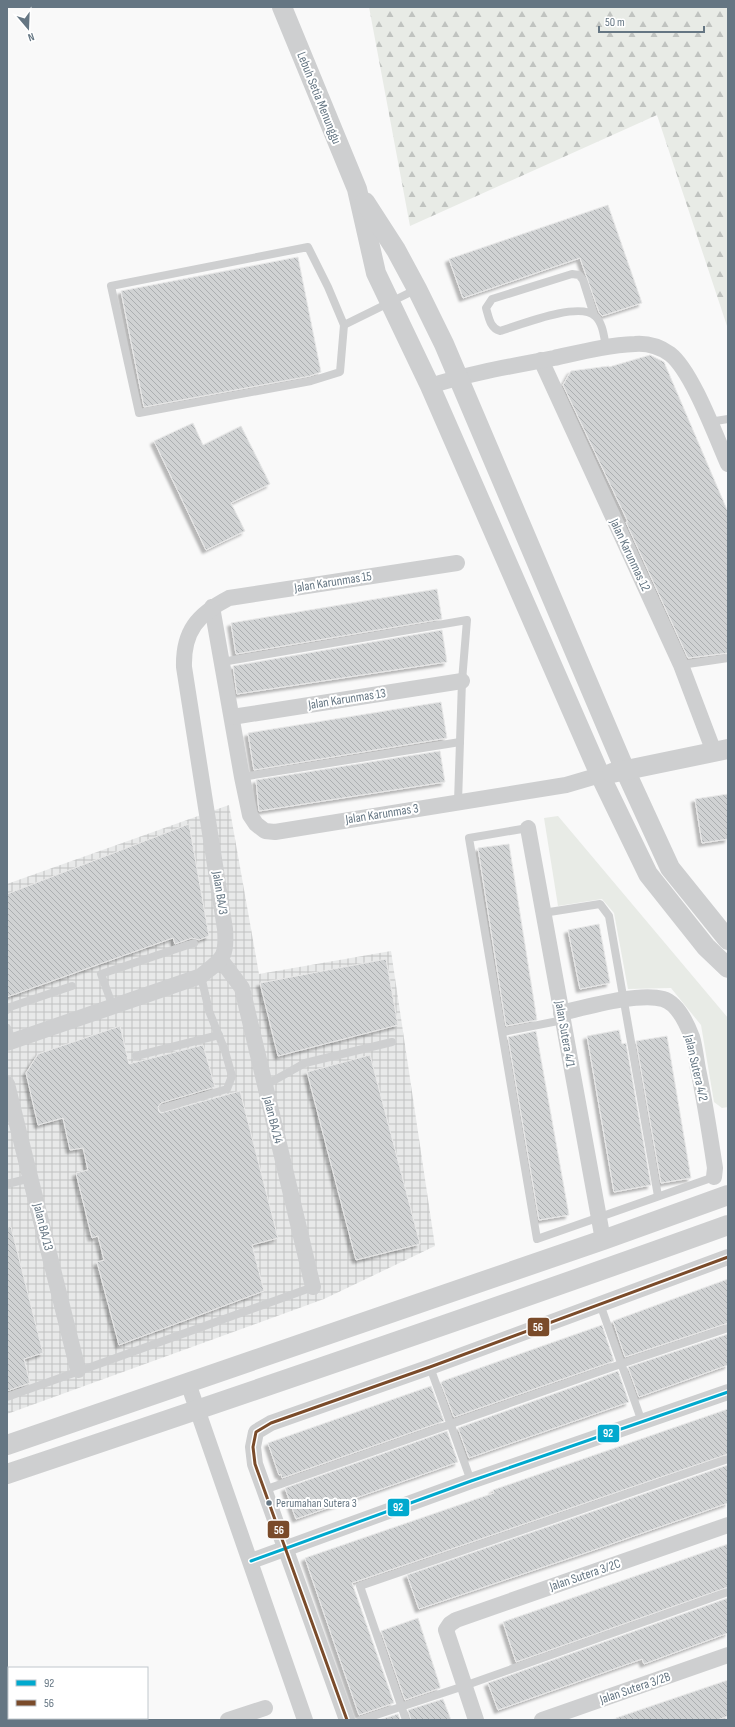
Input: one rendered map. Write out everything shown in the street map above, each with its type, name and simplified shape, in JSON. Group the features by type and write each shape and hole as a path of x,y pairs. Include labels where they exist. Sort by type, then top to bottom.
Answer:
{"street":[{"name":"Lebuh Setia Menunggu","path":"282,7 357,190"},
{"path":"357,190 396,250 444,344 625,770 670,868 728,940"},
{"path":"357,190 376,273 430,386 600,775 648,874 706,947 728,968"},
{"path":"430,386 457,377 606,347 636,344 654,346 670,355 686,376 728,464"},
{"name":"Jalan Karunmas 12","path":"540,360 721,750"},
{"name":"Jalan Karunmas 15","path":"212,607 229,598 457,563"},
{"name":"Jalan Karunmas 3","path":"212,607 250,815 256,824 265,830 275,832 566,785 600,775 721,750"},
{"name":"Jalan BA/3","path":"212,607 194,625 187,636 183,650 184,667 225,928 227,947 221,960"},
{"name":"Jalan Karunmas 13","path":"232,717 462,681"},
{"name":"Jalan Sutera 4/1","path":"528,828 603,1240"},
{"path":"9,1038 113,1007 201,976 221,960"},
{"name":"Jalan BA/14","path":"221,960 242,988 264,1086 313,1287"},
{"name":"Jalan Sutera 4/2","path":"562,1017 624,1000 654,998 665,1000 674,1007 685,1022 692,1038 702,1086 715,1168 714,1177"},
{"name":"Jalan BA/13","path":"7,1084 78,1370"},
{"path":"7,1445 603,1240 728,1195"},
{"path":"7,1474 199,1410 728,1225"},
{"path":"347,1720 255,1464 253,1447 256,1432 271,1423 430,1367 728,1257"},
{"path":"188,1383 199,1410 305,1720"},
{"path":"251,1561 471,1481 728,1392"},
{"name":"Jalan Sutera 3/2C","path":"464,1686 446,1630 450,1624 456,1620 728,1525"},
{"name":"Jalan Sutera 3/2B","path":"542,1720 728,1655"},
{"path":"464,1686 476,1720"},
{"path":"228,1720 265,1708"}],"lane":[{"path":"308,247 328,287 344,325 340,372 311,381 139,413 111,286 308,247"},
{"path":"594,315 586,311 576,310 564,312 500,331 491,326 486,308 492,299 572,274 579,275 583,280 594,315 600,323 606,347"},
{"path":"344,325 417,289"},
{"path":"709,422 728,419"},
{"path":"222,662 467,620 462,681 458,802"},
{"path":"681,665 728,658"},
{"path":"242,777 460,742"},
{"path":"528,828 469,838 537,1238 714,1177"},
{"path":"543,913 600,904 609,916 658,1196"},
{"path":"113,1007 101,974 194,943"},
{"path":"163,1108 228,1089 232,1076 225,1051 209,1011 201,976"},
{"path":"7,1010 10,1007 72,986"},
{"path":"503,1032 562,1017"},
{"path":"136,1056 219,1035"},
{"path":"264,1086 305,1063 392,1042"},
{"path":"7,1184 31,1178"},
{"path":"7,1397 78,1370 313,1287"},
{"path":"600,1304 642,1422"},
{"path":"264,1490 621,1364 728,1328"},
{"path":"430,1367 471,1481"},
{"path":"406,1720 360,1586 728,1459"},
{"path":"361,1720 464,1686 728,1592"}],"shaded area":[{"path":"229,805 259,974 391,951 435,1246 324,1299 7,1414 7,884"}],"green space":[{"path":"369,7 728,7 728,329 657,115 410,226"},
{"path":"558,816 728,1018 728,1107 722,1108 714,1102 701,1025 671,988 628,989 614,913 602,899 558,906 544,818"}],"building":[{"path":"608,205 642,303 602,316 599,312 580,258 463,298 449,259"},
{"path":"298,257 321,372 310,376 144,407 121,291"},
{"path":"650,355 664,362 728,512 728,653 688,658 626,522 628,522 563,385 571,371 609,367"},
{"path":"193,423 203,445 241,426 270,484 231,503 245,531 206,550 154,441"},
{"path":"437,589 442,619 236,654 231,623"},
{"path":"442,630 447,662 237,694 233,666"},
{"path":"441,702 447,738 254,770 248,733"},
{"path":"440,751 445,782 259,811 256,780"},
{"path":"728,794 728,839 702,843 695,799"},
{"path":"189,824 209,936 199,940 192,938 175,944 173,938 7,997 7,894"},
{"path":"509,844 537,1020 506,1026 478,848"},
{"path":"599,924 610,983 580,989 568,930"},
{"path":"386,959 398,1025 278,1056 260,983"},
{"path":"120,1026 129,1064 203,1045 215,1087 161,1103 158,1107 159,1112 161,1113 240,1091 278,1238 252,1245 264,1291 119,1345 97,1262 104,1260 98,1236 92,1238 76,1173 88,1170 83,1148 70,1150 63,1118 38,1125 26,1073 38,1054"},
{"path":"619,1030 622,1044 626,1043 651,1185 614,1192 587,1036"},
{"path":"536,1031 569,1215 539,1220 508,1037"},
{"path":"667,1036 691,1178 661,1183 636,1041"},
{"path":"370,1055 420,1244 356,1260 307,1072"},
{"path":"7,1227 11,1227 43,1353 24,1359 30,1383 7,1391"},
{"path":"728,1279 728,1323 625,1357 613,1321"},
{"path":"602,1325 614,1361 454,1417 441,1383 443,1381"},
{"path":"728,1334 728,1365 639,1397 628,1367"},
{"path":"618,1371 629,1402 469,1458 458,1428"},
{"path":"431,1386 444,1421 282,1478 281,1474 279,1475 268,1443"},
{"path":"728,1409 728,1454 352,1583 394,1703 359,1715 305,1558 494,1493 493,1490"},
{"path":"447,1431 458,1462 296,1519 285,1488"},
{"path":"728,1465 728,1503 419,1609 407,1575"},
{"path":"728,1544 728,1587 516,1662 503,1622"},
{"path":"728,1598 728,1633 644,1664 642,1659 498,1710 488,1683"},
{"path":"418,1618 440,1688 405,1700 381,1631"},
{"path":"728,1680 728,1716 717,1720 616,1720 616,1718"},
{"path":"443,1699 451,1720 411,1720 408,1710"},
{"path":"398,1714 400,1720 379,1720"}],"transit line":[{"name":"56","path":"347,1720 255,1464 253,1447 256,1432 271,1423 430,1367 728,1257"},
{"name":"92","path":"251,1561 471,1481 728,1392"}],"place":[{"name":"Perumahan Sutera 3","path":"269,1503"}]}
